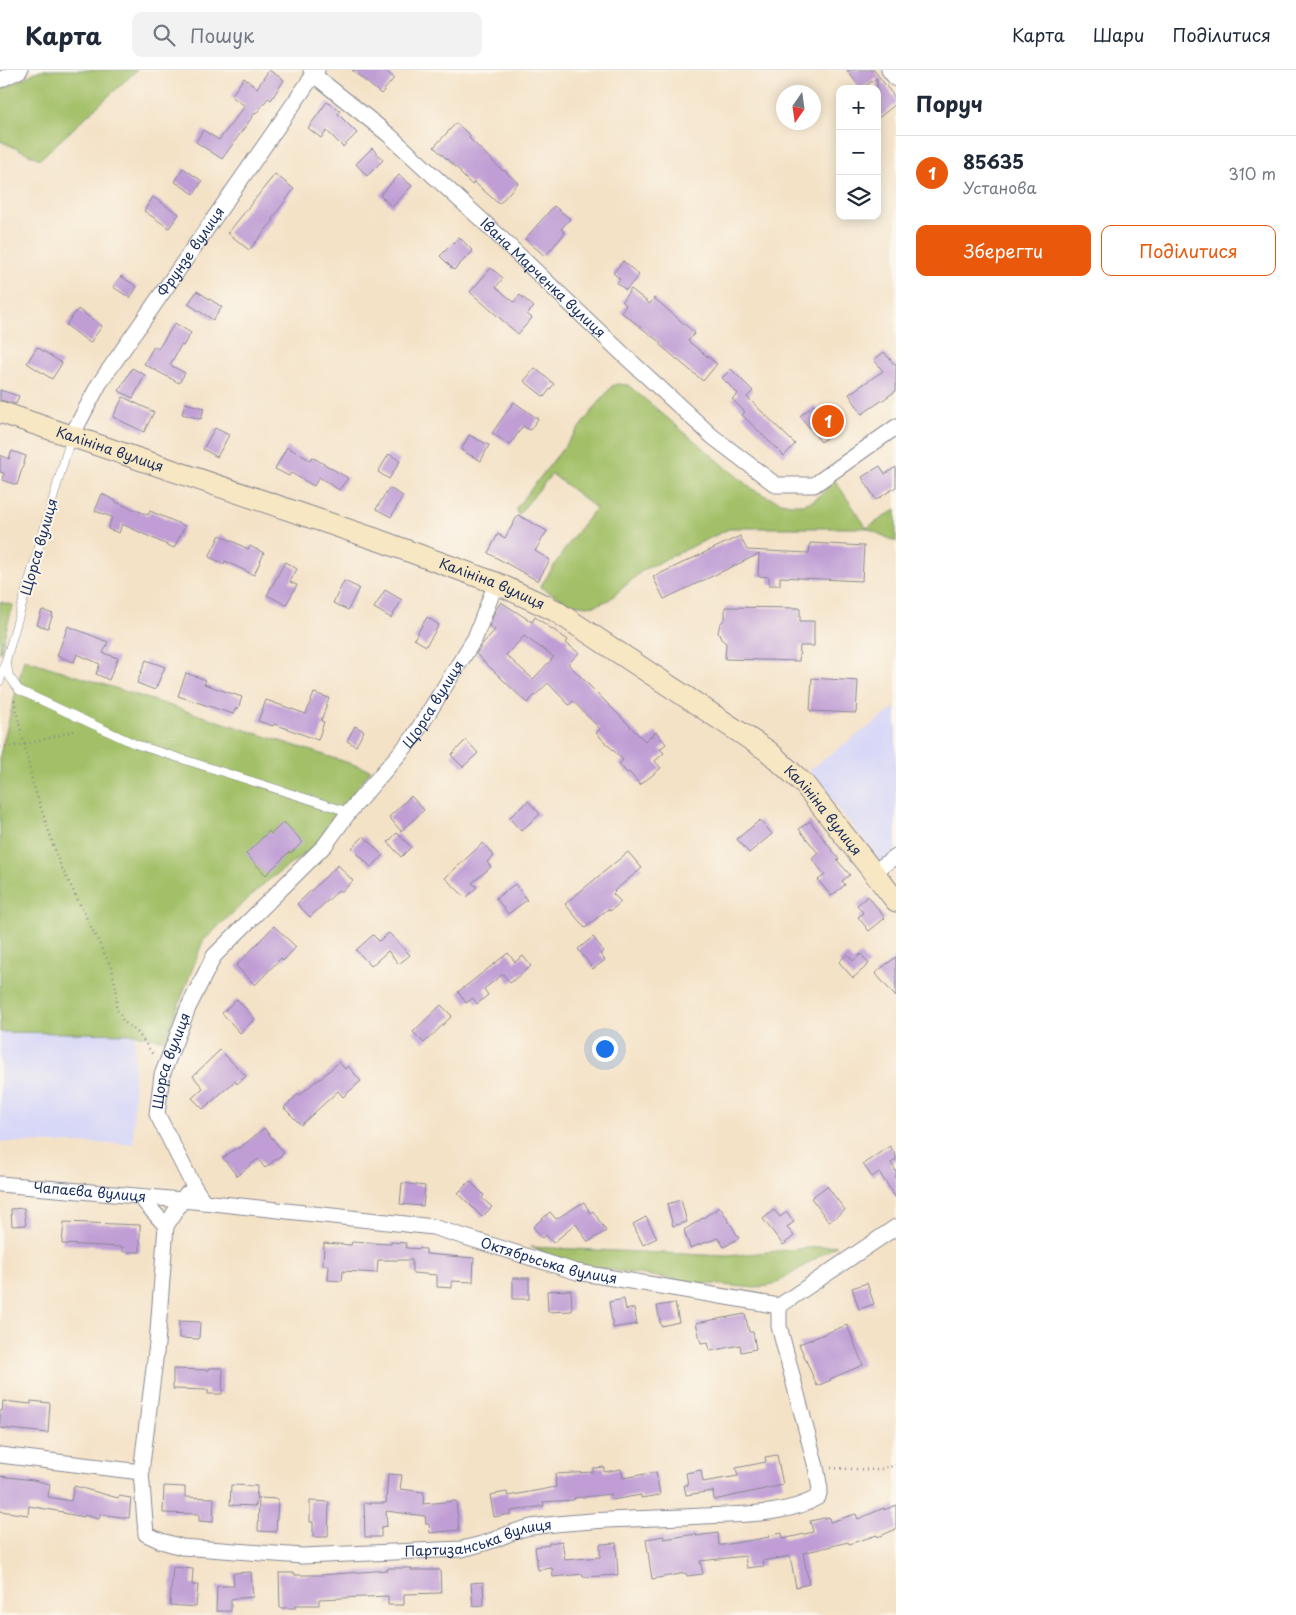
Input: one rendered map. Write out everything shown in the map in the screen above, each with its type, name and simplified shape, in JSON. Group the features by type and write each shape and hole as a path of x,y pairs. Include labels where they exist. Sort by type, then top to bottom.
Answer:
{"street":[{"path":"889,70 896,79"},
{"name":"Фрунзе вулиця","path":"71,437 99,384 314,72"},
{"name":"Івана Марченка вулиця","path":"314,72 389,135 713,437 776,485 814,485 896,427"},
{"name":"Калініна вулиця","path":"1,412 378,540 496,584 554,610 768,751 804,784 896,901"},
{"name":"Щорса вулиця","path":"204,1202 193,1185 157,1114 162,1074 188,1008 214,956 325,845 349,812 412,739 475,638 496,584"},
{"path":"874,872 896,856"},
{"name":"Чапаєва вулиця","path":"0,1184 180,1201"},
{"path":"0,1455 141,1472 158,1344 166,1226 180,1201 193,1185"},
{"path":"141,1198 166,1226"},
{"name":"Октябрьська вулиця","path":"180,1201 433,1227 577,1272 779,1306"},
{"path":"779,1306 896,1227"},
{"name":"Партизанська вулиця","path":"141,1472 146,1534 182,1547 302,1556 462,1549 486,1543 508,1533 529,1527 589,1521 751,1514 790,1509 808,1503 818,1497 820,1489 779,1326 779,1306"}],"lane":[{"name":"Щорса вулиця","path":"9,676 6,660 71,437"},
{"path":"0,681 6,660"},
{"path":"9,676 19,690 135,744 349,812"}],"path":[{"path":"9,676 33,784 59,862 112,969 117,994 116,1008 124,1022 138,1033 156,1057 162,1074"},
{"path":"0,747 24,745 92,724"},
{"path":"816,1467 877,1470 896,1465"}],"shaded area":[{"path":"896,707 896,851 881,863 809,770"},
{"path":"0,1032 135,1034 133,1144 0,1142"}],"green space":[{"path":"40,70 137,70 40,159 0,141 0,90"},
{"path":"617,384 628,385 752,489 766,496 789,504 812,501 834,479 867,528 731,528 643,570 609,600 596,605 586,606 569,603 540,587 573,537 596,508 552,474 518,515 516,508 612,386"},
{"path":"896,509 896,542 867,528"},
{"path":"0,602 13,605 0,653"},
{"path":"24,659 371,770 331,821 317,845 266,882 203,941 165,1040 135,1034 0,1032 0,755"},
{"path":"837,1245 774,1285 755,1288 700,1283 577,1265 531,1247 728,1256"}],"building":[{"path":"269,70 284,80 271,100 268,98 255,113 222,159 196,142 203,130 219,140 245,106 231,96 244,78 257,88"},
{"path":"352,70 385,70 394,78 381,94"},
{"path":"847,70 874,70 896,99 896,104 881,116 881,85 877,85 877,78 867,85 858,85"},
{"path":"327,102 340,111 338,114 357,133 343,147 327,131 321,138 308,128"},
{"path":"456,123 471,136 469,138 503,171 518,183 499,204 474,182 472,185 434,147"},
{"path":"372,148 383,160 367,176 356,164"},
{"path":"183,168 202,181 194,194 175,182"},
{"path":"275,174 294,189 272,219 274,220 249,250 228,233"},
{"path":"399,175 412,186 392,207 380,195"},
{"path":"153,197 179,214 169,228 144,211"},
{"path":"554,206 570,219 561,229 565,233 545,256 525,239"},
{"path":"459,237 473,251 454,270 440,256"},
{"path":"623,261 639,275 626,290 617,283 620,279 613,273"},
{"path":"491,268 503,278 496,287 514,302 520,295 534,307 527,314 532,318 518,334 470,292"},
{"path":"121,276 137,287 130,298 113,287"},
{"path":"631,289 650,304 654,298 695,333 688,341 717,364 703,381 660,345 661,343 621,312 626,305 622,301"},
{"path":"197,291 222,307 213,320 188,304"},
{"path":"78,309 102,326 90,343 66,325"},
{"path":"175,323 191,333 183,346 181,345 170,365 185,373 179,383 144,364 154,346 158,349"},
{"path":"37,347 62,363 52,379 27,363"},
{"path":"884,352 894,364 896,363 896,391 862,414 849,394 883,371 874,360"},
{"path":"132,368 145,375 133,398 119,391"},
{"path":"535,368 554,384 544,397 524,381"},
{"path":"731,369 753,391 747,397 795,444 784,456 742,415 745,412 732,399 738,394 722,378"},
{"path":"0,390 19,396 16,404 0,400"},
{"path":"123,397 154,412 144,432 113,417"},
{"path":"514,402 538,419 530,430 523,426 510,445 492,433"},
{"path":"185,403 204,408 201,419 182,414"},
{"path":"814,405 824,417 828,414 839,428 821,442 800,416"},
{"path":"215,428 229,435 217,457 203,449"},
{"path":"469,435 489,445 481,461 461,450"},
{"path":"287,447 310,460 312,457 348,478 339,490 319,477 314,486 291,473 289,476 275,469"},
{"path":"12,451 26,456 17,485 2,480 4,473 0,472 0,455 9,459"},
{"path":"389,454 400,461 389,479 378,472"},
{"path":"880,466 885,474 896,467 896,487 876,500 862,477"},
{"path":"389,488 403,496 391,517 376,509"},
{"path":"102,494 148,515 150,511 185,526 174,548 122,524 119,533 108,529 112,517 95,511"},
{"path":"518,515 547,531 535,551 550,560 538,581 488,553 498,534 505,538"},
{"path":"220,535 248,549 250,546 264,553 254,575 225,561 224,564 209,557"},
{"path":"740,536 747,550 809,553 810,543 864,546 862,581 780,577 780,585 769,585 769,577 758,576 759,554 664,599 653,577"},
{"path":"285,562 297,569 290,582 297,585 286,605 267,595"},
{"path":"344,581 359,588 348,610 333,603"},
{"path":"385,590 402,600 391,618 374,608"},
{"path":"501,602 532,622 535,617 568,640 566,643 579,653 568,664 645,741 656,732 666,744 660,749 664,753 655,761 661,768 640,785 619,764 623,760 596,733 600,729 573,701 569,705 548,683 527,703 476,654 495,630 489,626","holes":["524,636 554,657 533,679 506,655"]},
{"path":"725,607 800,608 800,621 814,621 814,646 800,646 799,661 725,659 726,643 721,639 718,632 720,624 725,619"},
{"path":"42,610 53,614 48,628 37,625"},
{"path":"427,617 439,625 426,646 414,639"},
{"path":"68,626 108,642 103,653 118,658 109,680 96,674 100,664 77,654 74,662 57,656"},
{"path":"146,660 165,667 155,690 137,683"},
{"path":"186,673 206,680 204,684 242,697 238,709 236,708 233,714 178,696"},
{"path":"812,678 858,681 856,713 810,711"},
{"path":"314,693 329,698 321,721 324,722 318,740 274,724 273,726 258,721 266,700 306,714"},
{"path":"355,726 364,731 356,746 347,741"},
{"path":"466,740 478,753 463,767 451,755"},
{"path":"411,796 424,810 401,831 389,817"},
{"path":"528,801 540,814 521,831 509,818"},
{"path":"760,820 772,834 749,853 737,839"},
{"path":"810,821 839,859 837,860 850,875 842,881 845,885 831,896 818,880 825,875 812,859 818,853 799,829"},
{"path":"284,822 303,842 291,853 289,852 266,875 246,854 269,831 271,834"},
{"path":"397,833 411,847 401,857 388,842"},
{"path":"364,836 383,856 371,867 352,848"},
{"path":"483,843 494,856 487,862 491,867 472,883 477,887 466,898 445,878"},
{"path":"628,852 642,868 614,891 613,894 621,902 610,911 608,909 585,928 565,904"},
{"path":"338,865 353,881 341,892 339,890 310,917 297,904"},
{"path":"515,884 527,900 508,914 496,898"},
{"path":"868,896 885,918 869,931 858,917 863,913 857,905"},
{"path":"274,926 296,947 283,961 281,958 255,985 236,966"},
{"path":"389,933 410,955 399,964 388,951 371,966 356,950 373,935 379,941"},
{"path":"593,937 604,951 600,954 605,960 593,969 578,949"},
{"path":"508,953 515,962 523,956 531,966 510,983 503,974 484,989 488,995 477,1004 473,998 466,1003 458,992"},
{"path":"847,954 853,961 861,954 869,964 853,978 839,962"},
{"path":"896,957 896,997 875,973"},
{"path":"237,999 255,1019 240,1033 222,1013"},
{"path":"441,1005 452,1016 424,1043 413,1032"},
{"path":"220,1050 246,1076 237,1084 235,1081 203,1109 192,1098 203,1088 193,1076"},
{"path":"339,1062 345,1069 348,1066 361,1081 343,1097 338,1091 301,1125 284,1108 298,1094 300,1095"},
{"path":"264,1128 284,1153 265,1168 258,1159 237,1176 223,1158 238,1147 239,1149"},
{"path":"890,1146 896,1156 896,1160 891,1163 896,1171 896,1198 879,1172 872,1177 863,1164"},
{"path":"470,1181 484,1195 482,1198 492,1207 482,1217 458,1193"},
{"path":"402,1183 425,1186 423,1206 400,1204"},
{"path":"827,1186 845,1210 829,1222 811,1198"},
{"path":"681,1200 687,1222 673,1226 667,1204"},
{"path":"584,1202 590,1213 593,1211 606,1231 588,1242 576,1224 553,1243 546,1235 542,1238 533,1227 550,1212 556,1219"},
{"path":"720,1207 739,1238 724,1247 718,1238 690,1248 684,1230"},
{"path":"24,1208 26,1225 12,1226 11,1209"},
{"path":"774,1210 780,1217 787,1212 794,1222 787,1227 794,1236 783,1245 763,1219"},
{"path":"646,1217 657,1238 643,1245 633,1224"},
{"path":"64,1222 140,1225 140,1252 123,1252 123,1247 62,1244"},
{"path":"352,1242 406,1243 406,1248 426,1249 426,1254 474,1258 473,1282 452,1281 452,1288 437,1287 437,1275 412,1273 412,1260 378,1260 377,1273 343,1271 342,1281 328,1280 329,1265 323,1265 324,1243 351,1245"},
{"path":"513,1278 529,1278 529,1299 513,1299"},
{"path":"867,1283 874,1304 859,1309 852,1288"},
{"path":"571,1290 572,1311 548,1312 547,1291"},
{"path":"624,1299 626,1310 634,1308 637,1324 613,1328 609,1302"},
{"path":"675,1303 679,1322 661,1326 657,1306"},
{"path":"745,1314 749,1332 753,1332 756,1349 741,1352 740,1345 710,1351 708,1342 701,1343 696,1323"},
{"path":"179,1321 200,1322 199,1339 179,1338"},
{"path":"847,1325 863,1365 817,1386 799,1344"},
{"path":"208,1368 223,1368 222,1394 208,1394 208,1390 173,1389 173,1369 208,1370"},
{"path":"3,1401 31,1404 31,1401 50,1403 48,1433 0,1428 0,1411 2,1411"},
{"path":"777,1455 783,1485 714,1500 713,1491 686,1495 684,1485 688,1485 686,1473 701,1470 703,1482 738,1476 736,1468 766,1462 765,1457"},
{"path":"604,1467 604,1472 621,1469 623,1478 656,1472 660,1495 641,1498 641,1495 612,1500 611,1494 574,1498 574,1500 543,1502 544,1506 511,1511 511,1514 494,1517 490,1495 507,1492 508,1496 556,1487 555,1474 593,1472 593,1468"},
{"path":"388,1474 402,1475 400,1489 424,1492 423,1504 456,1501 459,1530 430,1533 429,1524 426,1524 425,1516 386,1511 387,1526 381,1527 381,1537 365,1537 364,1503 386,1503"},
{"path":"0,1476 50,1484 48,1497 71,1501 74,1486 118,1498 119,1496 131,1498 129,1518 100,1514 99,1519 29,1506 28,1515 0,1511"},
{"path":"231,1485 257,1486 256,1506 230,1505"},
{"path":"164,1486 185,1487 185,1497 214,1498 213,1522 199,1521 199,1514 163,1513"},
{"path":"259,1498 278,1499 276,1532 258,1531"},
{"path":"310,1501 329,1502 328,1537 313,1537 313,1522 310,1522"},
{"path":"896,1505 896,1529 878,1537 877,1535 849,1544 848,1542 803,1553 809,1584 796,1587 790,1556 763,1561 764,1566 747,1568 745,1556 700,1561 703,1574 687,1576 686,1573 652,1579 646,1539 718,1533 719,1545 723,1545 770,1537 782,1533 783,1539 813,1532 810,1521 829,1517 830,1522 856,1514 858,1519"},
{"path":"562,1541 565,1560 600,1557 600,1544 616,1543 618,1575 583,1577 583,1574 553,1577 552,1568 538,1570 535,1547"},
{"path":"173,1567 193,1569 192,1585 198,1585 196,1607 170,1605"},
{"path":"388,1568 440,1570 441,1593 404,1594 404,1605 388,1605 388,1596 319,1599 319,1605 296,1605 296,1608 280,1608 279,1573 321,1575 388,1570"},
{"path":"251,1572 253,1597 231,1599 231,1611 216,1611 217,1586 234,1586 233,1573"},
{"path":"483,1582 484,1605 473,1606 471,1583"}],"place":[{"name":"85635","path":"828,421"}]}
